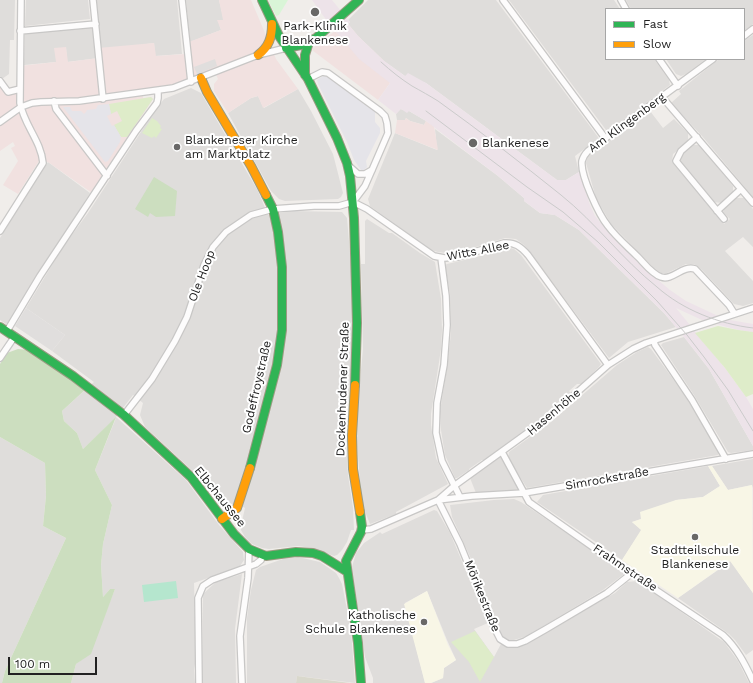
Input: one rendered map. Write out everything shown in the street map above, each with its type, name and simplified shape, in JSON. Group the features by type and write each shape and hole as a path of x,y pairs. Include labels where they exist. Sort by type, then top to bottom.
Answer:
{"street":[{"path":"0,231 43,163 42,152 21,107 21,0"},
{"path":"93,0 103,99"},
{"path":"182,0 191,82"},
{"name":"Dockenhudener Straße","path":"262,0 286,48 306,77 337,138 347,163 353,202 356,280 357,347 352,436 353,469 362,530"},
{"path":"0,122 21,107 37,102 79,102 173,88 258,55 309,42 321,34 359,0"},
{"path":"503,0 605,138"},
{"path":"258,55 266,49 270,41 272,36 272,21"},
{"path":"20,31 96,24"},
{"path":"745,35 753,29"},
{"path":"309,42 305,55 306,77 322,72 328,73 377,109 386,119 388,130 365,186 353,202"},
{"path":"660,60 678,86"},
{"name":"Am Klingenberg","path":"712,60 605,138 586,154 582,162 582,168 593,200 608,226 648,267 660,277 669,277 688,268 695,269 729,305 734,313"},
{"name":"Godeffroystraße","path":"201,78 207,92 251,166 273,209 278,232 284,295 278,365 251,465 237,508 222,519"},
{"path":"0,81 8,92 20,90"},
{"path":"4,329 157,103 158,91"},
{"path":"662,97 753,203"},
{"path":"54,101 56,109 107,176"},
{"path":"697,137 681,151 676,161 724,219"},
{"path":"347,163 358,174 365,174 372,170"},
{"path":"717,211 741,189"},
{"name":"Ole Hoop","path":"124,415 152,379 176,341 187,317 204,265 213,247 226,232 250,215 273,209 339,206 353,202"},
{"name":"Witts Allee","path":"353,202 367,209 429,254 441,258 458,257 504,243 517,245 528,255 608,365"},
{"path":"441,258 446,296 447,325 444,365 437,403 436,433 442,461 460,497"},
{"name":"Hasenhöhe","path":"362,530 371,530 438,500 454,486 548,418 608,365 636,348 734,313 753,308"},
{"name":"Elbchaussee","path":"4,329 73,376 124,415 191,477 237,538 249,549 263,555 296,552 312,553 322,556 346,571"},
{"path":"0,358 15,336"},
{"path":"654,341 692,400 726,459"},
{"name":"Frahmstraße","path":"502,452 529,502 723,635 732,644 741,657 753,681"},
{"name":"Simrockstraße","path":"438,500 460,497 524,493 753,454"},
{"name":"Mörikestraße","path":"438,500 460,544 500,639 508,644 517,644 525,641 552,626 608,593 632,573"},
{"path":"361,683 355,623 346,571 346,561 348,554 360,536 362,530"},
{"path":"242,683 240,636 249,549"},
{"path":"199,683 198,598 203,586 212,580 260,562 263,555"}],"shaded area":[{"path":"0,0 15,0 14,40 10,40 9,74 2,79 0,76"},
{"path":"26,0 88,0 90,19 25,26"},
{"path":"94,0 177,0 182,54 155,56 154,43 140,45 99,58 67,62 66,47 56,62 24,65 25,34 96,24"},
{"path":"186,0 219,0 224,20 218,20 221,30 190,42"},
{"path":"219,0 251,0 276,59 298,89 263,108 258,96 251,98 228,113 214,91 214,84 218,79 214,70 168,86 142,90 143,98 151,97 153,99 92,193 48,162 39,161 18,194 3,185 18,161 11,148 15,146 13,142 0,151 0,88 3,86 8,92 20,89 20,66 56,62 54,48 66,47 68,62 99,58 98,48 154,43 156,56 187,54 186,43 221,30 217,20 223,20"},
{"path":"312,0 332,0 350,22 348,24 358,36 384,61 405,76 408,73 426,83 557,180 566,180 579,172 595,216 645,269 670,290 686,301 716,315 730,320 753,324 753,332 738,330 702,320 676,308 725,368 753,409 753,446 709,369 664,313 579,230 555,215 540,213 524,201 524,198 498,176 426,121 409,111 407,113 401,109 396,114 378,100 390,83 359,59 327,21"},
{"path":"368,0 496,0 598,137 598,139 575,156 579,172 566,180 557,180 426,83 405,76 384,61 358,36 348,24 350,22 348,20"},
{"path":"509,0 614,0 619,8 605,8 605,60 655,60 669,80 670,85 610,130 606,130"},
{"path":"626,0 753,0 753,24 745,30 745,8 630,8"},
{"path":"348,24 383,60 390,83 378,100 312,50 335,31 337,33"},
{"path":"753,35 753,197 702,136 671,103 681,94 679,91 718,60 745,60 745,40"},
{"path":"215,59 217,66 197,74 194,67"},
{"path":"667,60 705,60 686,74 681,76 676,74"},
{"path":"323,76 328,77 364,104 375,110 375,122 380,128 380,133 366,161 367,167 364,170 361,170 354,160 347,142 318,84 317,80"},
{"path":"191,88 201,93 258,191 268,215 293,211 342,212 347,218 354,301 351,372 345,433 354,530 351,530 347,542 342,550 334,556 312,548 298,546 269,549 252,544 241,530 245,508 235,501 228,508 220,506 196,474 145,427 140,415 143,403 133,395 116,417 186,480 219,525 243,552 244,560 240,566 194,583 196,658 194,670 195,683 71,683 76,664 89,654 115,589 110,589 103,597 101,565 103,544 112,505 95,470 116,418 83,449 77,433 64,421 62,411 94,382 52,351 65,335 26,308 63,247 88,213 154,112 164,99"},
{"path":"298,89 333,154 343,193 338,199 285,201 279,199 271,191 228,113 251,98 258,96 264,108"},
{"path":"109,104 111,114 107,116 112,126 114,125 121,137 120,142 108,161 105,162 63,107 70,107 72,111 81,111 84,114 87,110 96,109 98,105"},
{"path":"400,109 409,111 426,121 424,125 410,121 406,118 405,120 397,120 396,114"},
{"path":"650,111 663,128 674,119 688,133 688,142 673,154 672,162 724,224 730,219 723,212 725,207 735,198 744,198 753,209 753,247 743,237 725,251 753,281 753,303 743,306 734,304 702,270 694,264 686,264 667,273 661,273 654,268 611,224 596,198 586,163 587,157"},
{"path":"406,118 410,121 424,125 426,121 434,126 438,150 395,133 397,120 405,120"},
{"path":"435,129 498,176 524,198 524,201 540,213 555,215 579,230 664,313 676,327 628,342 609,358 535,259 524,245 516,239 505,238 453,254 438,252 431,250 370,206 368,199 395,133 437,150"},
{"path":"691,145 700,145 733,186 733,194 722,203 712,202 680,163 680,154"},
{"path":"48,162 90,193 9,322 6,324 0,320 0,238"},
{"path":"367,219 389,233 392,233 435,262 441,299 442,330 441,349 431,414 431,425 436,458 448,484 396,512 396,514 370,524 361,496 357,442 358,401 363,349 361,264 365,264 365,221"},
{"path":"507,247 514,249 521,255 601,364 581,384 577,384 569,391 571,393 568,396 565,396 548,413 484,460 455,478 445,455 440,411 451,333 450,294 445,265 477,257"},
{"path":"26,308 65,335 52,351 15,326"},
{"path":"684,337 709,369 753,446 753,450 731,453 728,452 694,395 661,345 663,343"},
{"path":"648,347 684,394 719,453 718,455 527,488 508,458 509,452 551,422 617,365"},
{"path":"0,437 45,463 46,496 43,526 66,538 5,671 2,683 0,683"},
{"path":"498,457 502,457 519,490 476,493 470,478"},
{"path":"753,459 753,488 752,485 728,490 712,466"},
{"path":"708,466 720,486 703,497 676,500 641,519 632,522 642,530 622,560 537,502 543,495"},
{"name":"Stadtteilschule Blankenese","path":"708,466 712,466 728,490 752,485 753,593 730,561 678,598 622,560 641,530 632,522 641,519 640,512 676,500 703,497 720,486"},
{"path":"514,499 521,502 624,572 624,574 603,590 527,636 514,640 508,640 502,636 497,627 472,561 452,517 450,505"},
{"path":"434,510 437,511 450,533 488,623 474,629 494,657 501,644 510,648 525,645 615,593 627,582 637,581 724,642 738,661 749,683 431,683 443,678 444,668 456,660 427,591 405,603 425,683 373,683 373,678 365,657 352,567 356,553 364,543 380,532 382,534"},
{"path":"298,557 320,562 336,573 342,584 351,630 355,683 297,676 296,683 247,683 247,618 251,590 256,570 260,567 283,559"},
{"path":"731,561 753,593 753,650 746,655 729,634 678,598"},
{"path":"242,574 235,629 236,683 202,683 203,594 216,582"},
{"name":"Katholische Schule Blankenese","path":"427,591 448,645 456,660 444,668 443,678 431,683 425,683 404,604"},
{"path":"297,676 350,683 296,683"}],"green space":[{"path":"268,0 288,0 279,15 276,16"},
{"path":"151,97 153,99 127,137 121,137 114,125 122,121 117,111 111,114 109,104"},
{"path":"152,118 157,121 162,129 156,138 154,136 152,138 142,133"},
{"path":"154,177 177,191 175,216 156,217 150,213 148,217 135,209"},
{"path":"718,326 753,332 753,394 746,397 725,368 695,333"},
{"path":"18,349 28,350 86,389 62,411 64,421 77,433 83,449 116,417 95,470 112,505 103,544 101,565 103,597 110,589 115,589 91,654 76,664 71,683 2,683 5,671 66,538 43,526 46,496 45,463 0,437 0,364 7,353"},
{"path":"176,581 178,598 144,602 142,585"},
{"path":"475,631 494,657 480,682 469,662 451,642"}],"tram line":[{"path":"381,62 404,81 438,101 516,159 561,195 586,217 632,265 678,303 702,315 727,323 753,328"},
{"path":"426,111 527,187 563,212 598,242 657,301 687,335 728,390 753,431"}],"traffic: fast":[{"path":"262,0 279,36 308,79 337,138 347,163 350,176 354,218 357,323 355,385"},
{"path":"286,48 301,45 316,38 359,0"},
{"path":"305,75 305,55 309,42"},
{"path":"250,468 277,365 282,330 282,267 278,232 273,209 266,195"},
{"path":"0,327 73,376 124,415 191,477 234,534 249,549 266,556 296,552 313,553 322,556 346,571"},
{"path":"360,512 362,527 361,532 346,561 358,643 361,683"}],"traffic: slow":[{"path":"258,55 265,49 269,41 272,24"},
{"path":"201,78 207,92 251,166 266,195"},
{"path":"355,385 352,436 353,469 360,512"},
{"path":"222,519 237,508 250,468"}],"place":[{"name":"Park-Klinik Blankenese","path":"315,12"},
{"name":"Blankenese","path":"473,143"},
{"name":"Blankeneser Kirche am Marktplatz","path":"177,147"},
{"name":"Stadtteilschule Blankenese","path":"695,537"},
{"name":"Katholische Schule Blankenese","path":"424,622"}]}
